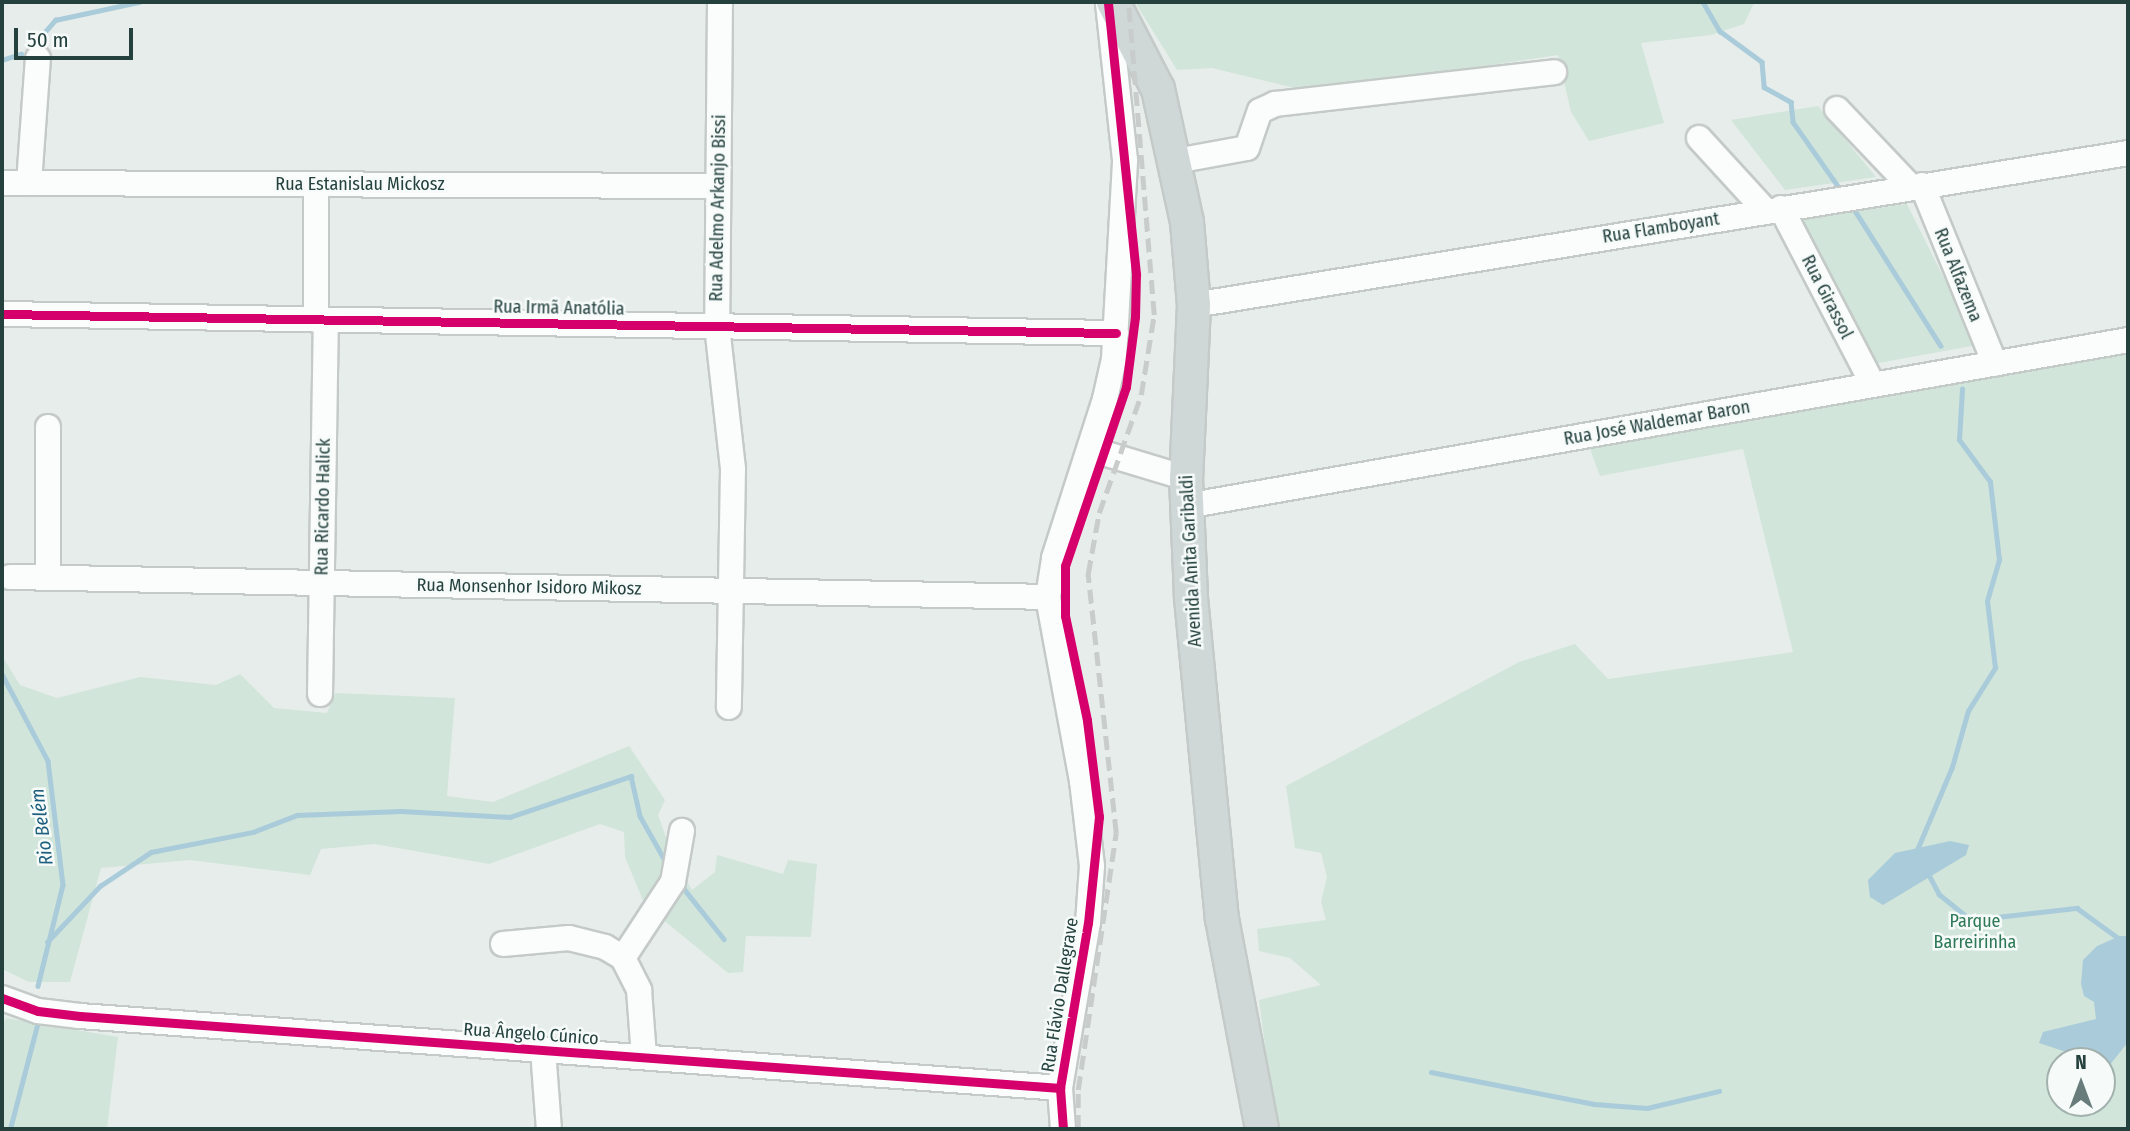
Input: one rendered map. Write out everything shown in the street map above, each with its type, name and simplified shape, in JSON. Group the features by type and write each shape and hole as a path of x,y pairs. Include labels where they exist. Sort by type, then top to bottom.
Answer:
{"main road":[{"name":"Avenida Anita Garibaldi","path":"1110,2 1158,89 1176,161 1188,231 1194,305 1186,492 1221,908 1262,1129"}],"street":[{"name":"Rua Adelmo Arkanjo Bissi","path":"720,2 717,326 733,469 729,706"},
{"name":"Rua Flávio Dallegrave","path":"1063,1129 1060,1088 1088,923 1092,866 1082,781 1048,597 1058,545 1110,379 1116,333 1125,160 1110,2"},
{"path":"29,183 37,58"},
{"path":"1176,161 1247,148 1260,111 1275,104 1554,72"},
{"name":"Rua Alfazema","path":"1838,109 1916,186 1995,364"},
{"name":"Rua Girassol","path":"1699,138 1773,210 1873,385"},
{"name":"Rua Flamboyant","path":"1194,305 2128,153"},
{"name":"Rua Estanislau Mickosz","path":"2,183 718,186"},
{"name":"Rua Ricardo Halick","path":"316,184 321,320 320,694"},
{"name":"Rua Irmã Anatólia","path":"2,314 1116,333"},
{"name":"Rua José Waldemar Baron","path":"1186,492 1873,385 2128,341"},
{"path":"48,427 48,578"},
{"path":"1090,449 1186,492"},
{"name":"Rua Monsenhor Isidoro Mikosz","path":"10,577 1048,597"},
{"path":"623,958 673,882 680,861 682,831"},
{"path":"503,944 569,938 605,947 623,958 639,990 644,1058"},
{"name":"Rua Ângelo Cúnico","path":"2,998 37,1011 80,1016 1060,1088"},
{"path":"543,1050 549,1129"}],"green space":[{"path":"1135,2 1754,3 1744,24 1711,35 1641,43 1664,123 1589,141 1571,112 1558,55 1330,89 1295,88 1212,68 1177,70"},
{"path":"1818,106 1876,177 1785,190 1731,120"},
{"path":"1907,204 1977,345 1873,364 1797,220"},
{"name":"Parque Barreirinha","path":"2128,351 2128,1129 1276,1129 1259,1000 1321,985 1290,958 1259,951 1257,929 1326,920 1321,902 1327,877 1321,853 1295,848 1286,786 1519,662 1575,644 1608,679 1793,652 1743,449 1600,476 1590,449"},
{"path":"2,656 20,685 57,698 140,677 216,685 240,674 274,708 327,713 335,693 455,698 447,796 493,802 629,746 665,800 658,815 674,859 692,890 715,872 717,855 783,874 788,860 817,864 811,937 746,936 743,972 728,973 645,905 625,857 624,832 600,824 489,864 375,844 321,849 310,875 190,860 101,868 70,982 29,982 2,969"},
{"path":"6,1018 118,1037 107,1129 2,1129 2,1026"}],"water":[{"path":"1950,841 1969,845 1966,855 1883,905 1870,897 1868,880 1895,853"},
{"path":"2120,936 2128,936 2128,1042 2116,1057 2116,1047 2051,1047 2039,1043 2043,1032 2096,1019 2094,1002 2084,996 2081,984 2083,960 2097,946"}],"waterway":[{"path":"37,41 55,20 139,2"},
{"path":"1703,2 1720,31 1762,62 1764,87 1791,102 1793,122 1838,186"},
{"path":"2,60 21,54"},
{"path":"1854,209 1941,346"},
{"path":"1917,850 1952,767 1968,711 1995,668 1987,601 1999,560 1990,482 1959,440 1962,389"},
{"name":"Rio Belém","path":"2,674 48,761 63,885 38,986"},
{"path":"47,942 100,886 151,852 253,832 297,815 401,811 510,817 631,776 640,816 667,864"},
{"path":"1928,873 1939,894 1971,920 2077,908 2121,940"},
{"path":"681,885 724,939"},
{"name":"Rio Belém","path":"10,1129 37,1025"},
{"path":"1431,1072 1594,1104 1647,1108 1719,1091"}],"railway":[{"path":"1078,1129 1078,1090 1116,833 1088,574 1099,513 1141,395 1154,315 1128,2"}],"cycle path":[{"path":"1063,1129 1060,1088 1088,923 1099,817 1087,720 1065,616 1065,566 1126,387 1135,317 1136,274 1108,2"},
{"path":"2,314 1116,333"},
{"path":"2,998 38,1011 80,1016 1060,1088"}]}
